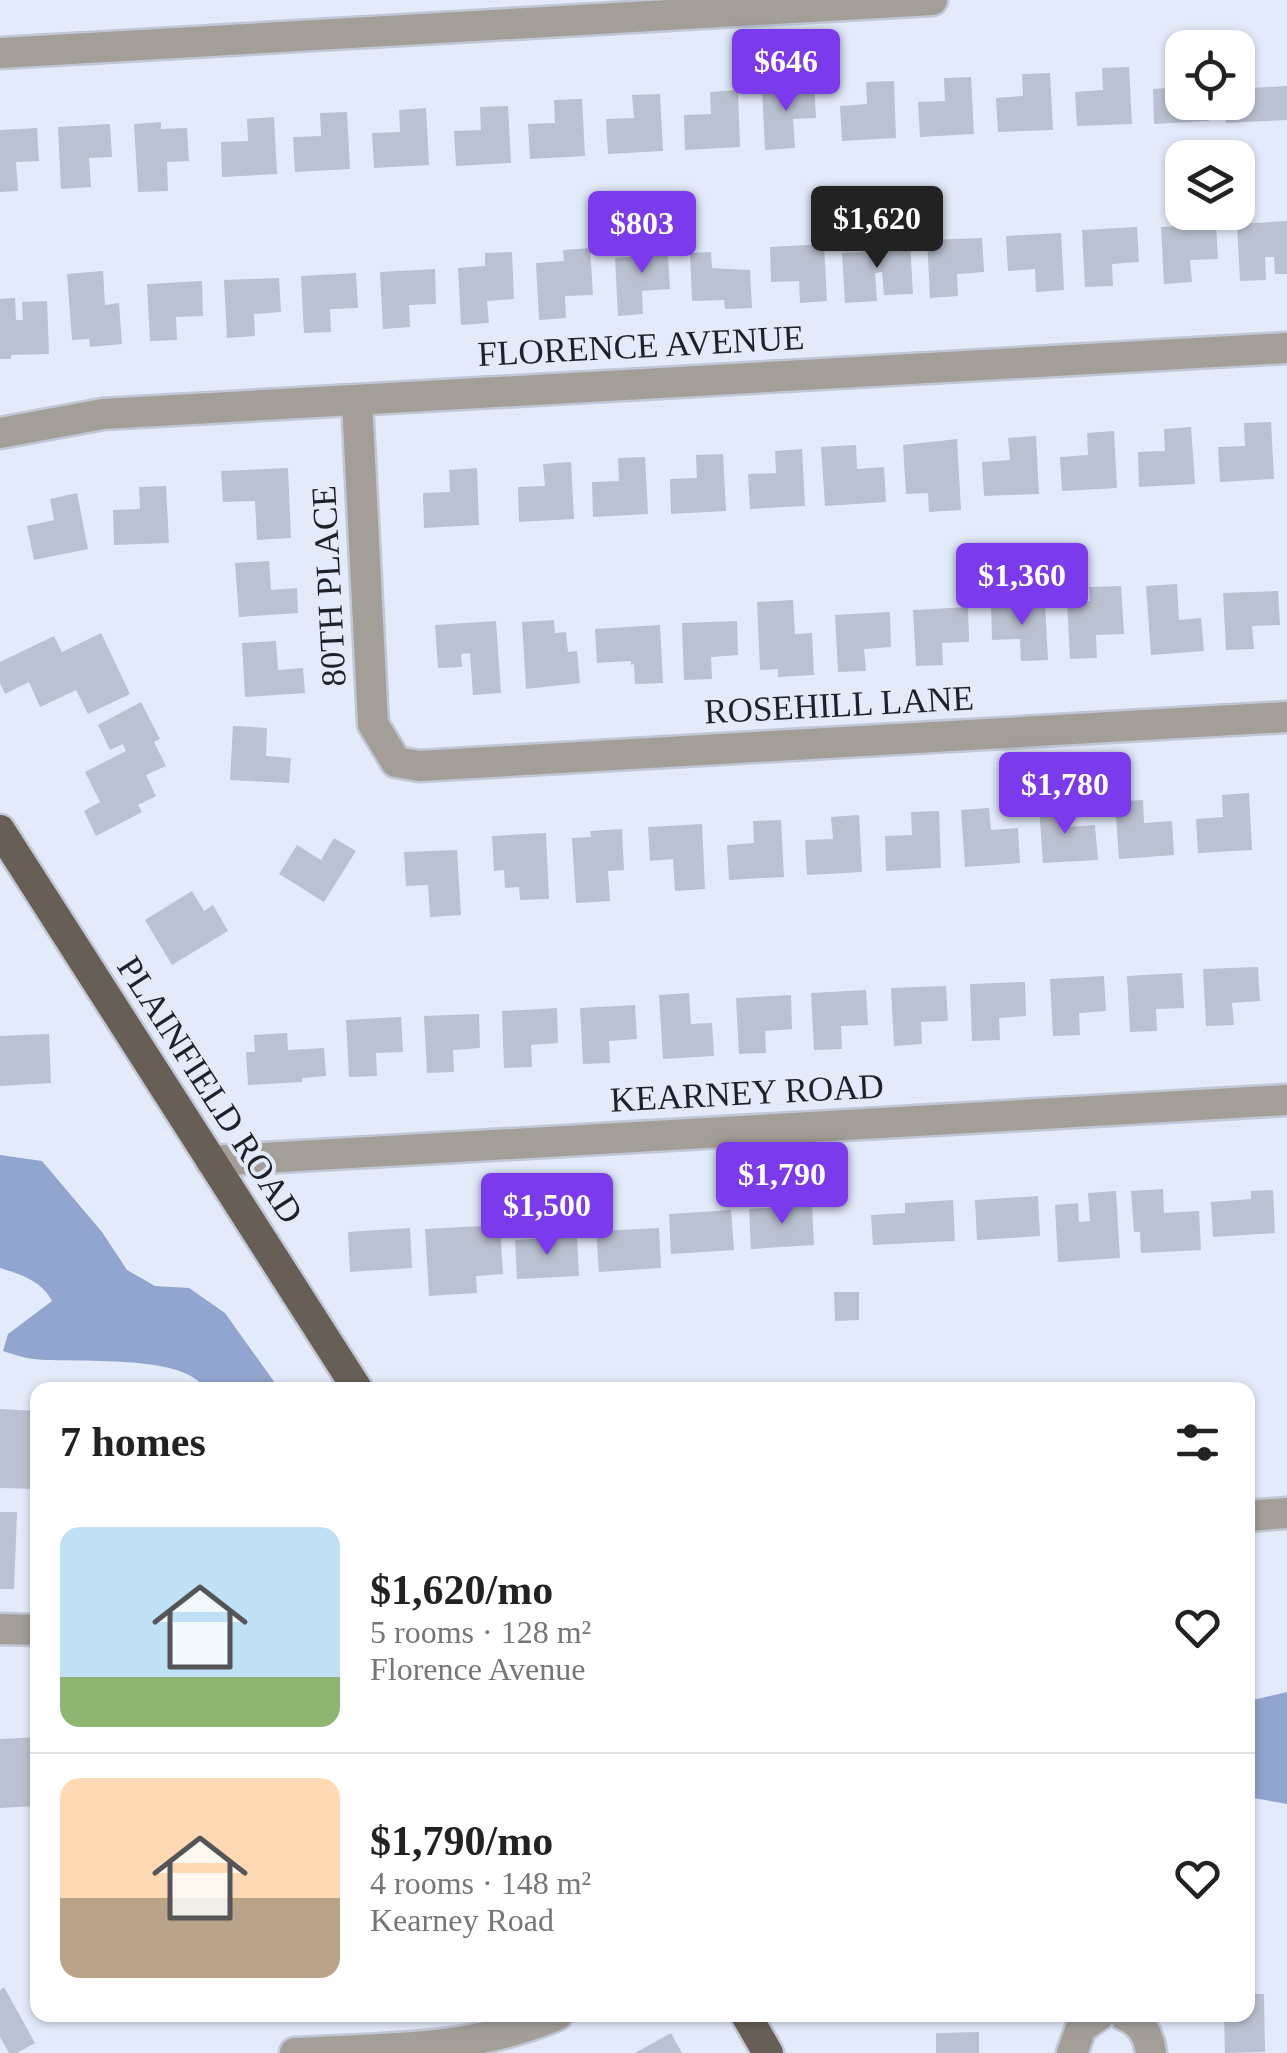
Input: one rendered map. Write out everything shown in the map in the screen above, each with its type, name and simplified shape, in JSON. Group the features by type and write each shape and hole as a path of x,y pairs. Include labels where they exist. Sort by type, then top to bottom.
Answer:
{"main road":[{"name":"PLAINFIELD ROAD","path":"0,830 353,1382"},
{"path":"750,2022 768,2053"}],"street":[{"path":"0,53 932,0"},
{"name":"FLORENCE AVENUE","path":"0,433 43,422 104,414 1287,348"},
{"name":"80TH PLACE","path":"358,400 373,724 396,762"},
{"name":"ROSEHILL LANE","path":"396,762 418,766 1287,717"},
{"name":"KEARNEY ROAD","path":"210,1162 1287,1100"},
{"path":"1255,1515 1287,1513"},
{"path":"0,1629 30,1630"},
{"path":"295,2053 454,2043 500,2036 538,2022"},
{"path":"1072,2053 1081,2028 1089,2022"},
{"path":"1135,2022 1148,2036 1151,2053"}],"water":[{"path":"0,1155 42,1161 102,1232 127,1270 155,1286 189,1288 225,1313 274,1382 198,1382 176,1370 153,1365 34,1359 3,1351 8,1334 52,1301 36,1283 0,1268"},
{"path":"1287,1692 1287,1804 1255,1798 1255,1699"}],"building":[{"path":"1129,67 1132,124 1077,126 1075,92 1103,90 1102,68"},
{"path":"1050,73 1053,130 998,132 996,98 1023,96 1022,74"},
{"path":"971,77 974,134 920,137 918,102 945,101 944,78"},
{"path":"894,81 896,138 842,141 840,106 867,104 866,82"},
{"path":"814,85 816,118 793,119 795,148 765,150 762,88"},
{"path":"1287,86 1287,120 1226,123 1255,120 1255,88"},
{"path":"1165,88 1165,120 1209,121 1154,124 1153,89"},
{"path":"738,90 740,147 685,150 684,115 711,114 710,92"},
{"path":"660,94 663,151 608,154 606,119 634,118 632,95"},
{"path":"582,99 585,156 530,159 528,124 555,123 554,100"},
{"path":"508,106 511,163 456,166 454,131 481,130 480,107"},
{"path":"426,108 429,165 374,168 372,133 400,132 399,110"},
{"path":"347,112 350,169 295,172 293,137 321,136 320,113"},
{"path":"274,117 277,174 222,177 221,142 248,141 247,119"},
{"path":"161,122 161,129 187,128 189,161 167,162 168,191 138,192 134,124"},
{"path":"110,124 112,157 89,158 91,187 61,189 58,127"},
{"path":"37,128 39,161 16,162 18,191 0,192 0,130"},
{"path":"1287,221 1287,274 1275,274 1274,257 1265,257 1266,280 1240,281 1237,230 1255,230 1255,223"},
{"path":"1137,227 1139,262 1112,264 1113,286 1085,287 1082,230"},
{"path":"1161,227 1216,230 1218,259 1190,260 1192,282 1164,284"},
{"path":"1061,233 1064,290 1036,292 1035,269 1008,271 1006,236"},
{"path":"982,238 984,272 957,274 958,296 930,298 927,240"},
{"path":"667,239 670,289 642,291 643,314 618,316 615,258 640,256 639,241"},
{"path":"910,242 913,294 884,295 882,272 875,273 877,301 845,303 842,253 863,252 862,244"},
{"path":"824,244 827,301 800,303 799,281 771,282 770,247"},
{"path":"590,248 593,295 565,296 566,318 539,320 536,263 564,261 563,250"},
{"path":"512,252 514,299 487,301 489,323 461,325 458,268 485,266 485,253"},
{"path":"711,252 712,268 750,270 752,308 725,309 724,300 692,301 690,253"},
{"path":"435,269 436,304 409,305 410,327 383,329 380,272"},
{"path":"103,271 105,305 119,303 122,344 90,347 89,339 72,340 67,274"},
{"path":"356,273 358,308 330,309 331,332 304,333 301,276"},
{"path":"279,278 281,312 254,314 255,336 227,338 224,280"},
{"path":"202,281 203,316 176,317 177,340 150,341 147,284"},
{"path":"15,298 16,320 23,320 22,302 47,301 49,354 0,359 0,299"},
{"path":"1271,422 1274,479 1220,482 1218,447 1245,446 1244,423"},
{"path":"1191,427 1195,484 1139,487 1138,452 1165,451 1164,429"},
{"path":"1114,431 1117,488 1062,491 1060,457 1088,455 1087,433"},
{"path":"1036,436 1039,494 984,496 982,462 1010,460 1008,438"},
{"path":"957,439 961,510 929,512 928,493 906,494 903,445"},
{"path":"856,445 857,469 884,467 886,502 825,506 821,447"},
{"path":"802,449 805,506 750,509 748,474 776,473 775,451"},
{"path":"723,454 726,511 671,514 670,479 697,478 696,455"},
{"path":"645,457 648,514 593,517 592,482 619,481 618,458"},
{"path":"571,462 574,519 519,522 518,487 545,486 543,464"},
{"path":"288,468 291,538 257,540 255,501 223,502 221,471"},
{"path":"477,468 479,525 424,528 423,493 450,492 449,470"},
{"path":"166,486 169,543 114,545 113,510 140,509 139,487"},
{"path":"77,493 88,549 34,560 27,526 54,520 50,499"},
{"path":"269,561 271,590 297,588 298,613 239,617 235,563"},
{"path":"1177,584 1179,620 1201,618 1204,651 1151,655 1146,586"},
{"path":"1121,586 1124,634 1096,635 1097,658 1070,659 1067,602 1090,601 1089,587"},
{"path":"1278,591 1280,625 1252,626 1254,649 1226,650 1223,593"},
{"path":"793,600 795,634 812,633 814,675 778,677 778,669 760,670 757,602"},
{"path":"1045,603 1048,660 1021,661 1020,639 992,640 991,606"},
{"path":"968,607 969,642 942,643 943,665 916,666 913,610"},
{"path":"890,612 891,647 864,649 866,671 838,672 835,615"},
{"path":"554,620 555,633 566,632 568,652 577,651 580,683 526,689 522,622"},
{"path":"496,621 501,693 473,695 470,653 461,654 462,667 438,668 435,625"},
{"path":"737,621 738,655 711,657 712,679 684,680 682,623"},
{"path":"660,625 663,683 635,684 631,661 597,663 595,629"},
{"path":"101,633 130,694 88,714 76,690 40,707 29,682 5,694 0,683 0,662 54,636 62,652"},
{"path":"276,641 278,670 303,668 305,693 245,697 242,643"},
{"path":"141,702 160,739 154,742 166,766 146,775 156,796 138,805 142,812 96,836 84,811 100,802 85,772 126,751 123,744 110,750 98,725"},
{"path":"233,726 267,728 266,756 291,758 289,783 230,780"},
{"path":"1249,793 1252,850 1198,853 1196,819 1223,817 1222,795"},
{"path":"1143,800 1144,823 1172,821 1174,855 1119,859 1115,802"},
{"path":"1066,804 1068,827 1095,825 1098,860 1043,863 1039,806"},
{"path":"989,808 991,830 1018,828 1020,863 965,867 961,810"},
{"path":"939,811 941,868 886,871 885,836 912,835 911,812"},
{"path":"859,815 862,872 807,875 805,840 833,839 831,817"},
{"path":"781,820 784,877 729,880 727,845 754,843 753,821"},
{"path":"702,824 705,889 675,891 673,859 650,861 648,827"},
{"path":"622,829 624,870 608,871 610,901 576,903 572,838 591,837 590,831"},
{"path":"546,833 549,899 520,900 519,887 505,888 504,870 494,871 492,836"},
{"path":"334,838 356,851 324,902 279,874 297,845 321,860"},
{"path":"457,850 461,915 430,917 428,885 406,886 404,852"},
{"path":"192,891 204,911 213,905 228,931 172,965 145,920"},
{"path":"1258,967 1260,1001 1232,1003 1234,1025 1206,1026 1203,969"},
{"path":"1182,973 1184,1008 1156,1009 1157,1031 1130,1032 1127,976"},
{"path":"1104,976 1106,1011 1079,1013 1080,1035 1053,1036 1050,979"},
{"path":"1025,982 1026,1016 999,1018 1000,1040 972,1041 970,984"},
{"path":"946,986 948,1021 921,1022 922,1044 894,1046 891,988"},
{"path":"866,990 868,1025 841,1026 842,1049 814,1050 811,993"},
{"path":"689,993 691,1024 712,1023 714,1056 663,1059 659,995"},
{"path":"791,995 792,1029 765,1031 766,1053 739,1054 736,998"},
{"path":"635,1005 637,1039 609,1041 610,1063 583,1064 580,1008"},
{"path":"557,1008 558,1043 531,1045 532,1067 504,1068 502,1011"},
{"path":"479,1014 480,1048 453,1050 454,1072 427,1073 424,1016"},
{"path":"401,1017 403,1052 376,1053 377,1076 349,1077 346,1020"},
{"path":"287,1033 288,1050 324,1048 326,1076 302,1078 302,1082 248,1085 246,1052 255,1052 254,1035"},
{"path":"49,1034 51,1083 0,1086 0,1036"},
{"path":"1163,1189 1164,1213 1199,1211 1201,1250 1141,1253 1140,1232 1134,1232 1131,1191"},
{"path":"1273,1190 1275,1233 1213,1237 1211,1202 1251,1199 1251,1191"},
{"path":"1116,1191 1120,1258 1058,1262 1055,1205 1078,1203 1079,1222 1090,1221 1088,1193"},
{"path":"1038,1196 1040,1236 977,1240 975,1200"},
{"path":"953,1200 955,1241 873,1245 871,1215 905,1213 905,1203"},
{"path":"812,1205 814,1245 751,1249 749,1209"},
{"path":"731,1210 734,1250 671,1254 669,1214"},
{"path":"500,1225 503,1274 476,1276 477,1293 429,1296 425,1229"},
{"path":"410,1228 412,1268 350,1272 348,1232"},
{"path":"659,1228 661,1268 599,1272 596,1231"},
{"path":"577,1236 579,1276 517,1279 515,1240"},
{"path":"834,1292 859,1292 859,1320 835,1321"},
{"path":"0,1409 30,1411 30,1489 0,1488"},
{"path":"0,1512 17,1512 14,1589 0,1589"},
{"path":"30,1737 30,1806 0,1808 0,1739"},
{"path":"4,1987 35,2043 17,2053 9,2053 0,2037 0,1990"},
{"path":"1255,1994 1264,1994 1265,2052 1225,2053 1224,2022 1255,2022"},
{"path":"979,2032 979,2053 936,2053 936,2033"},
{"path":"671,2033 682,2053 635,2053"}]}
